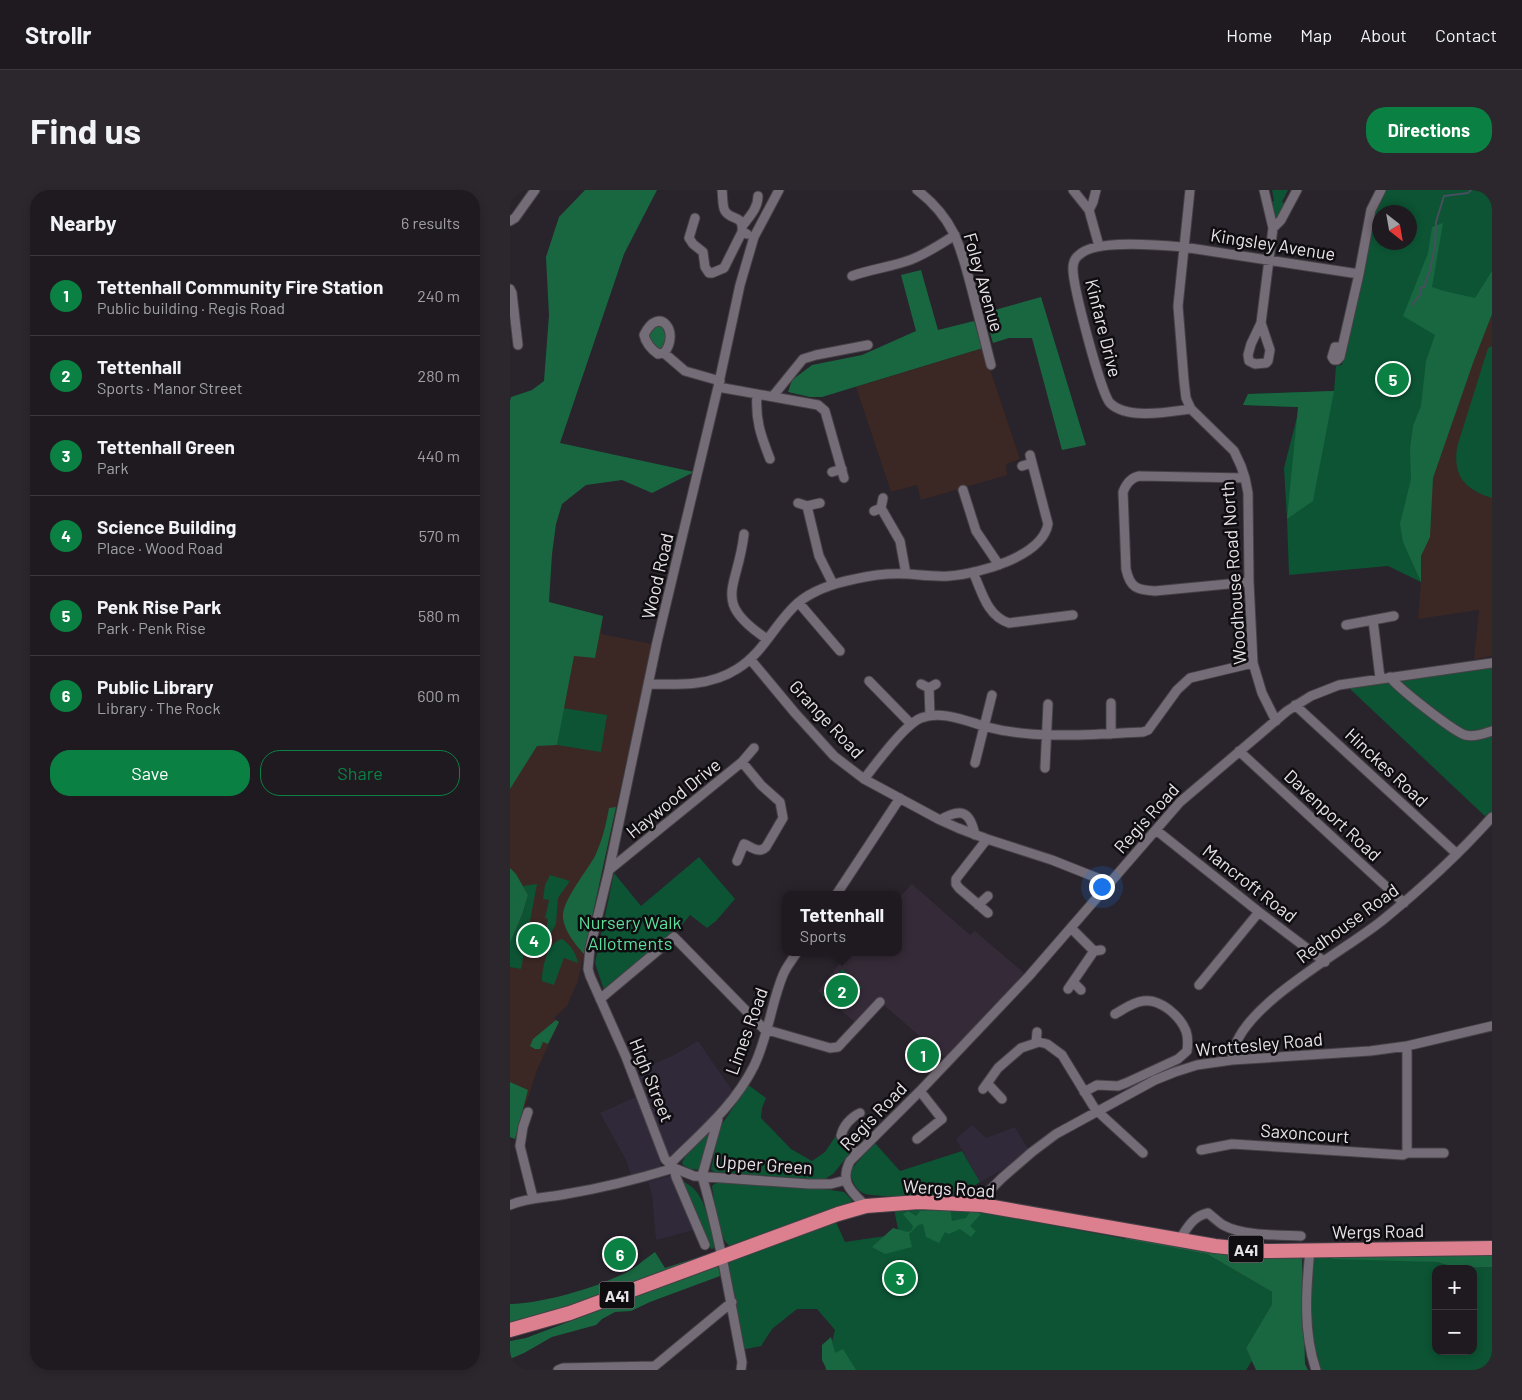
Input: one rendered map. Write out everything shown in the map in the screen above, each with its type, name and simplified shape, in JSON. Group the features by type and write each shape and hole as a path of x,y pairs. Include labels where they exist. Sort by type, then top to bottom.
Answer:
{"highway":[{"name":"Wergs Road","path":"723,1256 838,1214 866,1206 919,1202 982,1205 1215,1246 1265,1251 1492,1248"},
{"name":"A41","path":"510,1330 562,1315 723,1256"}],"street":[{"path":"722,190 724,210 738,219 742,228 754,237"},
{"name":"Foley Avenue","path":"917,190 935,205 955,234 962,251 991,365"},
{"path":"1074,190 1089,210 1099,246"},
{"path":"1089,210 1096,190"},
{"path":"1190,190 1178,306 1186,398 1191,409"},
{"path":"1261,322 1273,228 1264,190"},
{"path":"1273,228 1281,220 1297,190"},
{"path":"1342,347 1359,274 1371,210 1381,190"},
{"path":"510,221 515,218 530,193"},
{"name":"Wood Road","path":"590,976 588,969 590,948 609,870 657,642 719,384 740,285 754,237 775,193"},
{"path":"695,218 689,238 702,252 705,267 712,273 724,268 742,228 753,213 758,202 758,196"},
{"path":"852,276 919,256 955,234"},
{"name":"Kinfare Drive","path":"1183,247 1129,244 1099,246 1085,250 1077,256 1073,270 1102,389 1110,403 1129,413 1191,409"},
{"name":"Kingsley Avenue","path":"1183,247 1359,274"},
{"path":"510,289 512,293 513,334 518,346"},
{"path":"773,396 803,359 868,345"},
{"path":"664,353 685,371 719,384 757,394 818,405 825,412 843,474 832,472"},
{"path":"757,394 756,412 759,429 770,462"},
{"name":"Woodhouse Road North","path":"1191,409 1234,451 1245,478 1248,493 1252,663 1262,693 1276,721"},
{"path":"649,684 687,685 708,681 738,669 750,659 799,603 810,595 833,584 872,575 949,576 999,565 1023,554 1042,539 1047,532 1048,524 1031,459 1022,466"},
{"path":"1245,478 1138,476 1129,481 1123,492 1126,569 1128,579 1136,588 1144,591 1155,591 1249,582"},
{"path":"961,496 976,531 999,565"},
{"path":"883,498 878,510 900,542 906,574"},
{"path":"820,503 802,505 820,556 833,584"},
{"path":"746,541 731,594 732,604 744,622 768,639"},
{"path":"973,572 989,608 1002,620 1009,623 1068,613"},
{"path":"799,603 840,651"},
{"path":"1346,625 1394,616"},
{"path":"1373,620 1380,678"},
{"name":"Grange Road","path":"750,659 834,756 864,779 940,820 975,835 1052,860 1110,883"},
{"path":"864,779 910,724 930,716 955,718 1014,732 1111,734 1143,732 1148,730 1177,690 1190,678 1252,663"},
{"name":"Regis Road","path":"866,1206 848,1187 846,1180 846,1170 857,1153 920,1091 1029,976 1180,802 1295,705 1311,696 1339,685 1492,664"},
{"path":"1390,677 1409,695 1462,734 1471,736 1492,731"},
{"path":"869,681 910,724"},
{"path":"929,685 930,716"},
{"path":"975,763 993,693"},
{"path":"1045,768 1048,702"},
{"path":"1111,703 1111,734"},
{"name":"Hinckes Road","path":"1295,705 1457,854"},
{"name":"Haywood Drive","path":"609,870 742,762 754,748"},
{"name":"Davenport Road","path":"1239,751 1404,903"},
{"path":"736,860 744,844 762,851 769,843 776,839 783,818 780,802 761,785 742,762"},
{"path":"839,891 900,798"},
{"path":"940,820 959,812 971,820 975,835"},
{"name":"Redhouse Road","path":"1232,1060 1233,1047 1240,1034 1268,1002 1365,934 1404,903 1457,854 1492,818"},
{"name":"Mancroft Road","path":"1156,830 1325,962"},
{"path":"987,839 956,878 956,884 988,913"},
{"path":"978,905 988,896"},
{"path":"1200,985 1259,912"},
{"path":"1071,928 1098,951 1071,986 1081,990"},
{"path":"600,999 674,937 767,1030 830,1048 838,1047 880,1002"},
{"name":"Limes Road","path":"672,1166 739,1092 754,1065 767,1030 783,974 794,956"},
{"name":"High Street","path":"590,976 631,1070 665,1159 672,1166"},
{"path":"1084,1092 1097,1085 1118,1086 1126,1083 1178,1059 1187,1050 1186,1033 1177,1017 1154,1001 1144,1000 1123,1005 1115,1014"},
{"name":"Wrottesley Road","path":"982,1205 986,1194 1032,1152 1056,1134 1155,1080 1197,1064 1232,1060 1370,1052 1407,1046 1492,1026"},
{"path":"1036,1043 1037,1032"},
{"path":"1002,1099 985,1087 998,1068 1021,1048 1036,1043 1047,1044 1062,1055 1098,1112 1143,1152"},
{"path":"1407,1046 1407,1153"},
{"path":"917,1139 942,1119 920,1091"},
{"path":"528,1112 520,1146 533,1198"},
{"path":"857,1153 841,1136 842,1131 853,1116 860,1113"},
{"name":"Limes Road","path":"702,1176 718,1117"},
{"name":"Saxoncourt","path":"1201,1150 1232,1144 1403,1155 1407,1153 1444,1153"},
{"path":"672,1166 705,1245"},
{"path":"510,1205 533,1198 564,1195 614,1186 672,1166 688,1175 702,1176"},
{"name":"Upper Green","path":"742,1370 723,1256 702,1176 809,1184 831,1184 846,1180"},
{"path":"1180,1239 1191,1222 1200,1214 1208,1214 1222,1225 1263,1235 1300,1236"},
{"path":"1263,1235 1265,1251"},
{"path":"1310,1250 1306,1289 1309,1340 1316,1370"},
{"path":"558,1370 563,1368 652,1368 732,1302"}],"shaded area":[{"path":"1492,284 1492,656 1474,659 1479,610 1418,619 1421,582 1420,463"},
{"path":"983,348 1020,459 1006,464 1007,475 921,500 917,485 891,492 856,387"},
{"path":"510,592 603,616 601,634 652,644 578,981 567,1006 554,1018 559,1022 537,1070 515,1139 510,1137"},
{"path":"912,884 970,935 975,931 1024,973 945,1058 878,1000 856,1023 818,991 846,956 902,956 902,895"},
{"path":"698,1041 734,1093 671,1159 667,1154 638,1071 674,1055"},
{"path":"636,1097 654,1141 662,1169 632,1178 626,1160 600,1113"},
{"path":"972,1125 986,1138 1015,1127 1029,1151 1002,1170 980,1182 956,1139"},
{"path":"673,1175 697,1229 656,1240 652,1194 648,1182"}],"green space":[{"path":"585,190 657,190 624,254 560,443 694,472 652,493 622,480 586,485 562,504 556,524 552,554 549,602 603,616 595,658 574,656 557,745 537,746 510,789 510,401 511,397 532,390 544,381 549,315 546,257 559,217"},
{"path":"1272,190 1288,190 1282,202 1286,204 1277,221 1274,221 1270,202 1274,201"},
{"path":"1385,190 1492,190 1492,284 1420,463 1421,582 1388,566 1289,575 1284,468 1298,407 1243,405 1248,394 1334,391 1336,366 1342,365 1372,229 1372,250 1417,250 1417,205 1377,205 1379,197"},
{"path":"1443,223 1432,287 1475,298 1492,271 1492,314 1433,478 1430,537 1421,556 1421,582 1403,542 1400,524 1411,479 1410,449 1413,426 1421,406 1426,361 1435,335 1403,316 1428,253 1432,227"},
{"path":"921,270 938,330 974,321 983,348 822,397 810,397 788,392 792,380 812,365 862,355 916,331 901,275"},
{"path":"1041,297 1086,445 1062,450 1032,338 1009,338 993,343 984,313"},
{"path":"658,324 667,331 665,349 660,352 648,340 651,331"},
{"path":"1492,346 1492,498 1474,490 1462,480 1456,457 1457,447 1488,348"},
{"path":"1334,391 1313,501 1287,519 1298,407 1243,405 1248,394"},
{"path":"1492,667 1492,814 1488,819 1349,688"},
{"path":"563,708 607,715 601,752 557,745"},
{"path":"616,807 584,954 568,933 564,923 563,911 570,895 600,845 609,808"},
{"name":"Nursery Walk Allotments","path":"699,857 735,899 716,921 707,928 690,915 677,931 674,930 605,993 595,963 614,873 641,906"},
{"path":"510,868 516,874 528,895 510,943"},
{"path":"550,875 570,881 558,898 556,924 540,950 543,929 546,929 548,919 545,918 549,900 543,899 545,885"},
{"path":"537,884 521,969 510,967 510,943 528,895 523,886"},
{"path":"562,939 573,949 578,963 564,958 554,985 542,981 543,969 549,950 557,941"},
{"path":"842,969 862,987 841,1010 822,995"},
{"path":"556,1020 559,1022 548,1044 543,1042 540,1049 530,1046 533,1039"},
{"path":"510,1082 528,1090 515,1139 510,1137"},
{"path":"747,1084 766,1098 761,1118 791,1149 812,1161 825,1152 835,1137 851,1152 833,1174 823,1180 714,1172 711,1169 720,1127"},
{"path":"710,1131 710,1142 701,1170 690,1169 683,1165 682,1162 686,1156"},
{"path":"874,1142 900,1171 962,1151 980,1182 963,1192 945,1196 892,1196 863,1193 855,1186 850,1171"},
{"path":"682,1181 697,1192 702,1200 709,1219 715,1248 711,1249"},
{"path":"717,1182 823,1189 844,1192 852,1200 849,1205 730,1246 722,1236 717,1218 712,1186"},
{"path":"894,1209 975,1211 1207,1254 1272,1292 1272,1304 1246,1348 1252,1361 1246,1370 825,1370 835,1330 817,1309 797,1309 772,1329 761,1346 741,1350 726,1259 835,1220 845,1242 899,1234"},
{"path":"950,1209 952,1221 966,1218 971,1210 981,1214 970,1226 976,1231 971,1237 960,1229 949,1234 945,1232 939,1243 926,1237 923,1224 918,1225 909,1234 912,1247 885,1254 872,1247 893,1228 908,1232 912,1230 913,1226 903,1214 908,1211 916,1216 920,1211"},
{"path":"1130,1235 1302,1256 1305,1364 1308,1370 1256,1370 1246,1348 1272,1304 1272,1292 1207,1254 1125,1239"},
{"path":"1328,1251 1492,1255 1492,1267 1450,1265 1437,1262 1332,1259"},
{"path":"655,1252 665,1268 705,1255 706,1259 607,1297 510,1324 510,1304 553,1298 611,1280 635,1267"},
{"path":"1312,1253 1437,1262 1450,1265 1432,1265 1432,1355 1477,1355 1477,1267 1492,1267 1492,1370 1318,1370 1315,1359 1308,1289"},
{"path":"718,1265 720,1276 631,1311 615,1312 602,1319 596,1325 552,1337 510,1359 510,1341 526,1338"},
{"path":"831,1337 835,1353 843,1349 856,1370 827,1370 822,1360 822,1345"}],"waterway":[{"path":"1412,305 1420,295 1421,288 1424,287 1430,270 1435,246 1436,222 1444,196 1468,193 1471,190"}],"place":[{"name":"Penk Rise Park","path":"1393,379"},
{"name":"Science Building","path":"534,940"},
{"name":"Tettenhall","path":"842,991"},
{"name":"Tettenhall Community Fire Station","path":"923,1055"},
{"name":"Public Library","path":"620,1254"},
{"name":"Tettenhall Green","path":"900,1278"}]}
